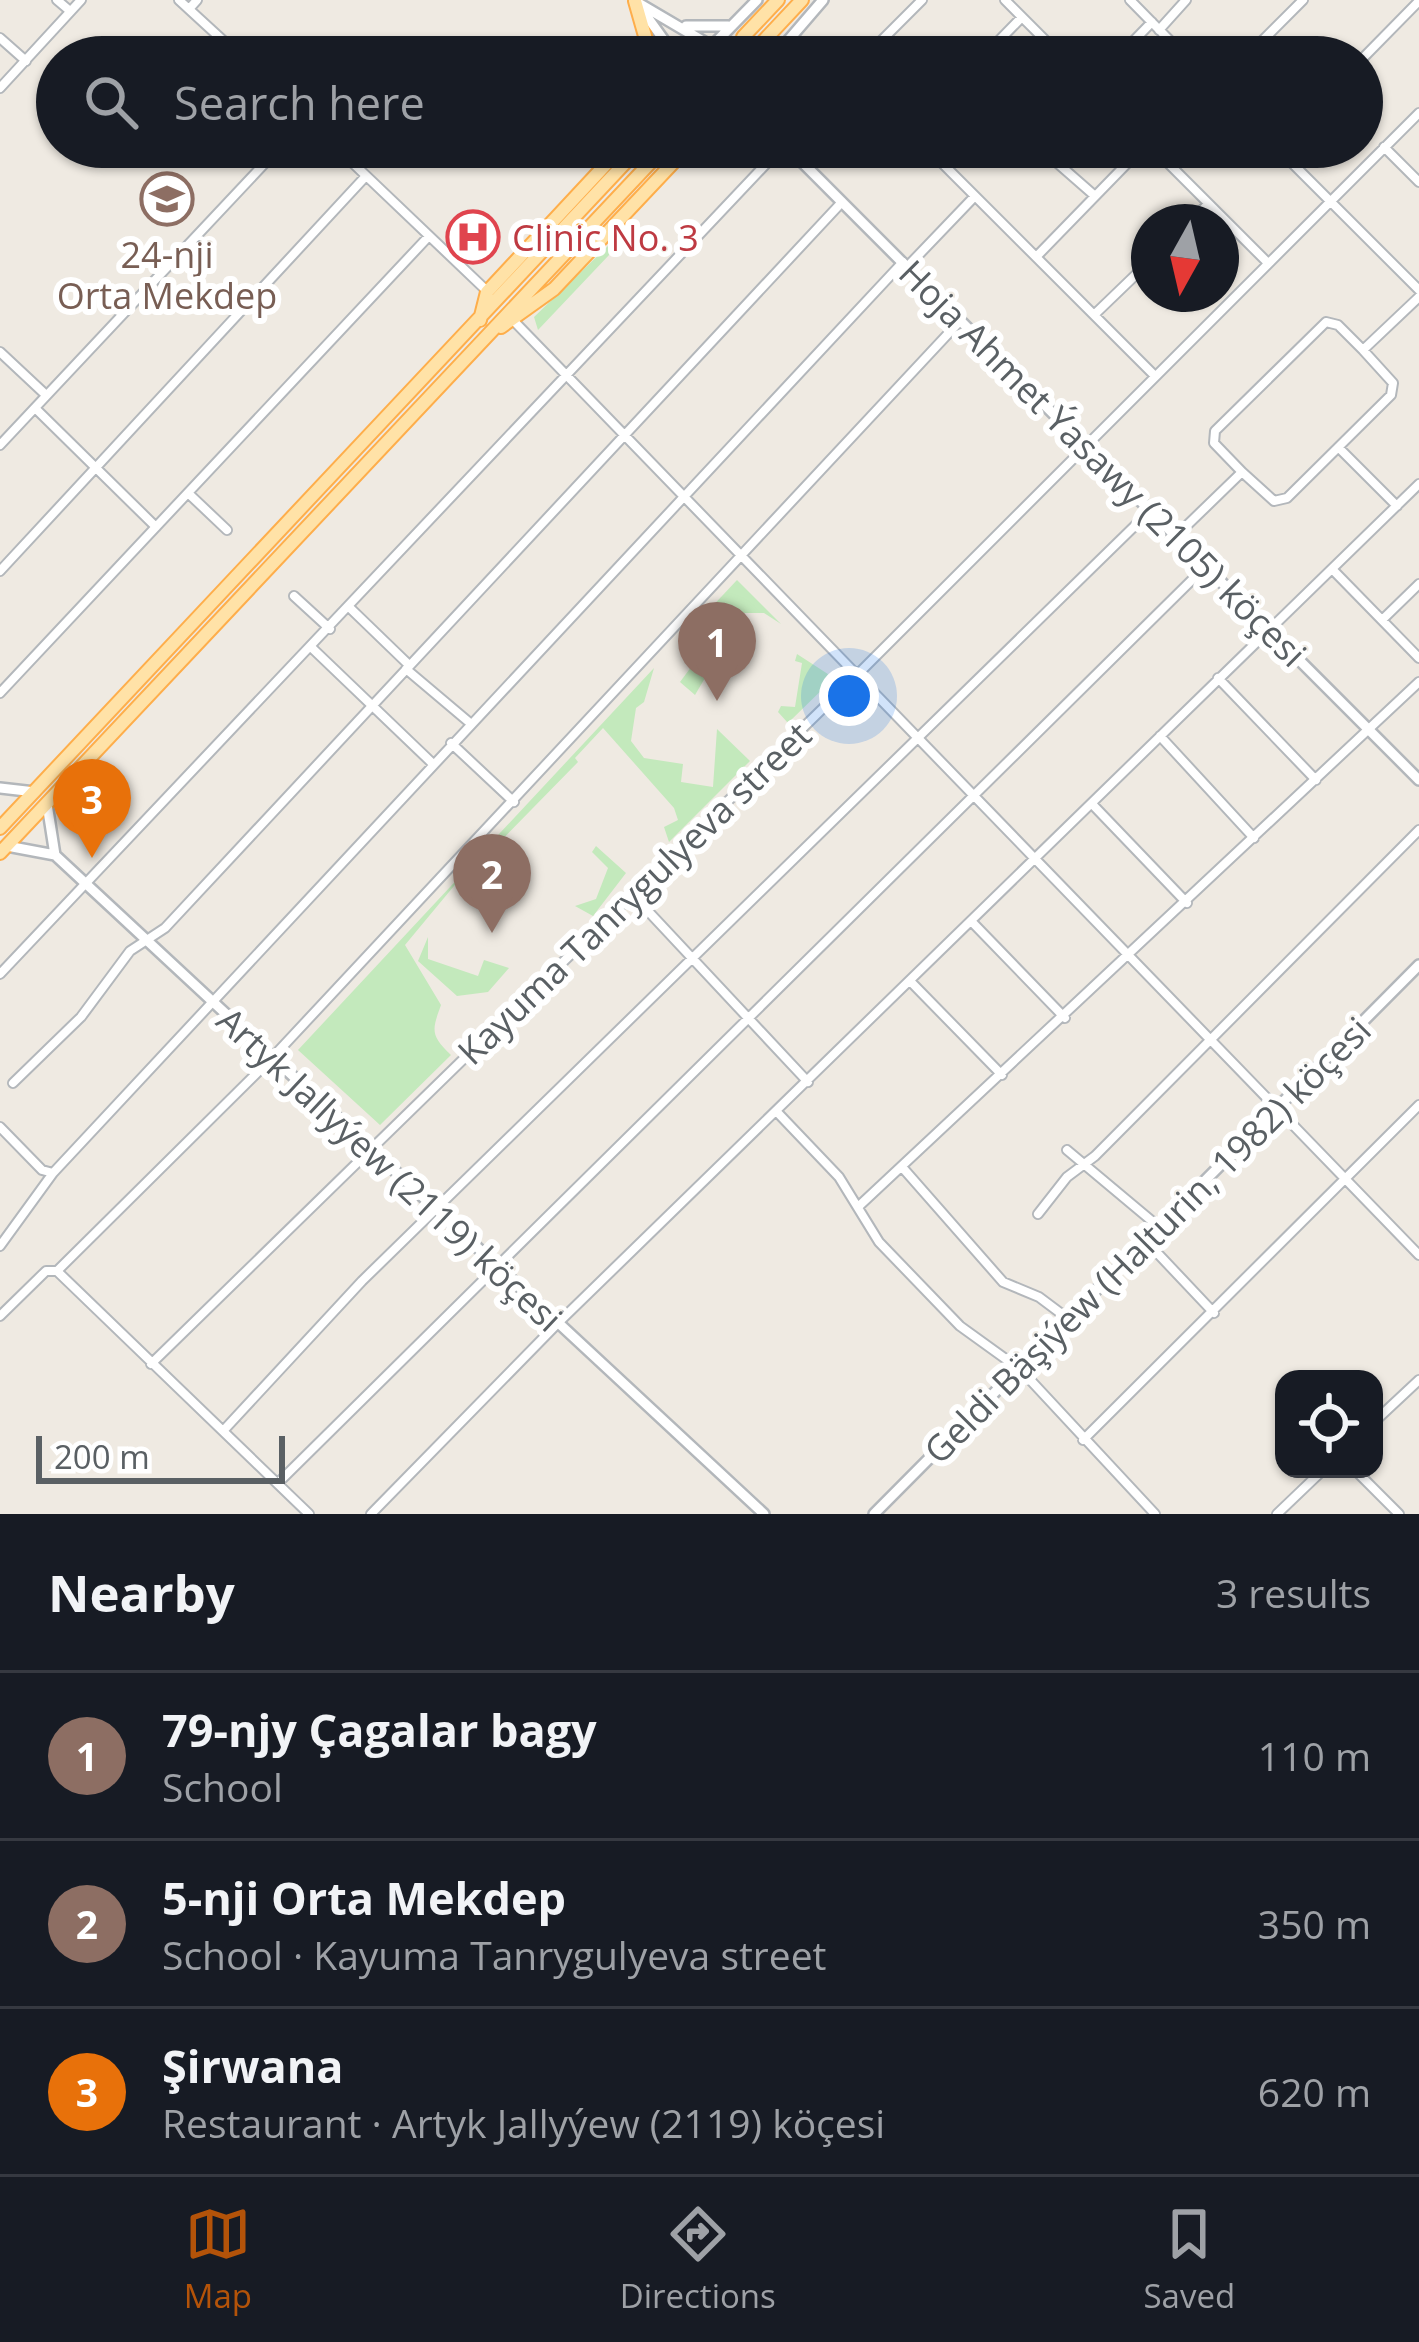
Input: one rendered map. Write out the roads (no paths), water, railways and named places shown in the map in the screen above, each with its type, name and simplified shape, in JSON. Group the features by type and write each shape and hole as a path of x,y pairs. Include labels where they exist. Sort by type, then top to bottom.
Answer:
{"main road":[{"path":"635,0 645,36"},
{"path":"744,36 778,0"},
{"path":"767,36 802,0"},
{"path":"480,320 487,292 602,168"},
{"path":"0,828 621,168"},
{"path":"511,318 646,168"},
{"path":"3,849 494,330 554,289 669,168"},
{"path":"517,260 540,255"},
{"path":"514,284 517,260"}],"street":[{"path":"57,0 70,11"},
{"path":"48,36 81,0"},
{"path":"179,0 218,36"},
{"path":"189,9 197,0"},
{"path":"635,0 699,36"},
{"path":"635,0 661,36"},
{"path":"719,36 757,0"},
{"path":"789,36 824,0"},
{"path":"886,36 922,0"},
{"path":"1005,0 1041,36"},
{"path":"1130,0 1165,36"},
{"path":"1143,36 1186,0"},
{"path":"1267,36 1303,0"},
{"path":"1383,38 1419,2"},
{"path":"1003,36 1022,17"},
{"path":"676,23 704,30 733,24"},
{"path":"0,38 26,61"},
{"path":"0,88 36,50"},
{"name":"Kayuma Tanrygulyeva street","path":"1384,147 1419,113"},
{"path":"1384,147 1419,182"},
{"path":"0,445 260,168"},
{"path":"358,168 487,292"},
{"path":"0,974 764,168"},
{"name":"Hoja Ahmet Ýasawy (2105) köçesi","path":"806,168 1419,780"},
{"path":"947,168 1155,376"},
{"path":"1063,168 1095,196"},
{"path":"1036,257 1125,168"},
{"path":"1170,168 1208,204"},
{"path":"1297,168 1419,294 1363,350"},
{"name":"Kayuma Tanrygulyeva street","path":"152,1364 633,895 1363,168"},
{"path":"0,571 366,176"},
{"path":"0,1246 53,1173 209,1002 682,496 975,196"},
{"path":"13,1083 81,1017 130,951 147,940 371,706 842,202"},
{"path":"1239,234 1268,263"},
{"path":"0,693 429,236"},
{"path":"1095,314 1131,279"},
{"path":"511,318 916,740 1038,857 1346,1180 1417,1248"},
{"path":"57,1271 271,1059 960,321"},
{"path":"1326,322 1338,325 1363,350 1393,382 1394,391 1339,447 1284,502 1269,498 1214,443 1215,431 1326,322"},
{"path":"0,352 46,395"},
{"path":"35,408 156,527"},
{"path":"1339,447 1397,506"},
{"path":"1176,536 1242,472"},
{"path":"370,1514 557,1324 1419,484"},
{"path":"188,494 226,530"},
{"path":"223,1431 434,1210 1150,512"},
{"path":"278,1483 1205,567"},
{"path":"1332,568 1419,658"},
{"path":"1382,620 1419,584"},
{"path":"294,596 330,629"},
{"path":"350,608 470,723"},
{"path":"312,648 432,763"},
{"path":"1218,678 1316,780"},
{"path":"859,1206 1419,682"},
{"path":"1160,736 1254,838"},
{"path":"451,743 514,802"},
{"path":"0,788 35,792"},
{"path":"3,849 56,855 47,804"},
{"path":"1093,805 1186,903"},
{"path":"1038,1214 1419,830"},
{"name":"Artyk Jallyýew (2119) köçesi","path":"56,855 764,1514"},
{"path":"633,895 808,1082"},
{"path":"972,922 1065,1018"},
{"name":"Geldi Bäşiýew (Halturin, 1982) köçesi","path":"874,1514 1419,964"},
{"path":"910,981 1002,1075"},
{"path":"1083,1440 1419,1105"},
{"path":"777,1112 859,1206 879,1242 944,1310 1021,1370 1155,1514"},
{"path":"0,1127 42,1170 53,1173"},
{"path":"1067,1150 1160,1227"},
{"path":"902,1167 1003,1282 1039,1297 1067,1318"},
{"path":"1146,1241 1214,1313"},
{"path":"0,1316 46,1271 57,1271 309,1514"},
{"path":"1383,1414 1419,1380"},
{"path":"1276,1514 1314,1478"},
{"path":"1363,1478 1399,1514"}],"place":[{"name":"24-nji Orta Mekdep","path":"167,199"},
{"name":"Clinic No. 3","path":"473,237"},
{"name":"79-njy Çagalar bagy","path":"717,701"},
{"name":"Şirwana","path":"92,858"},
{"name":"5-nji Orta Mekdep","path":"492,933"}]}
